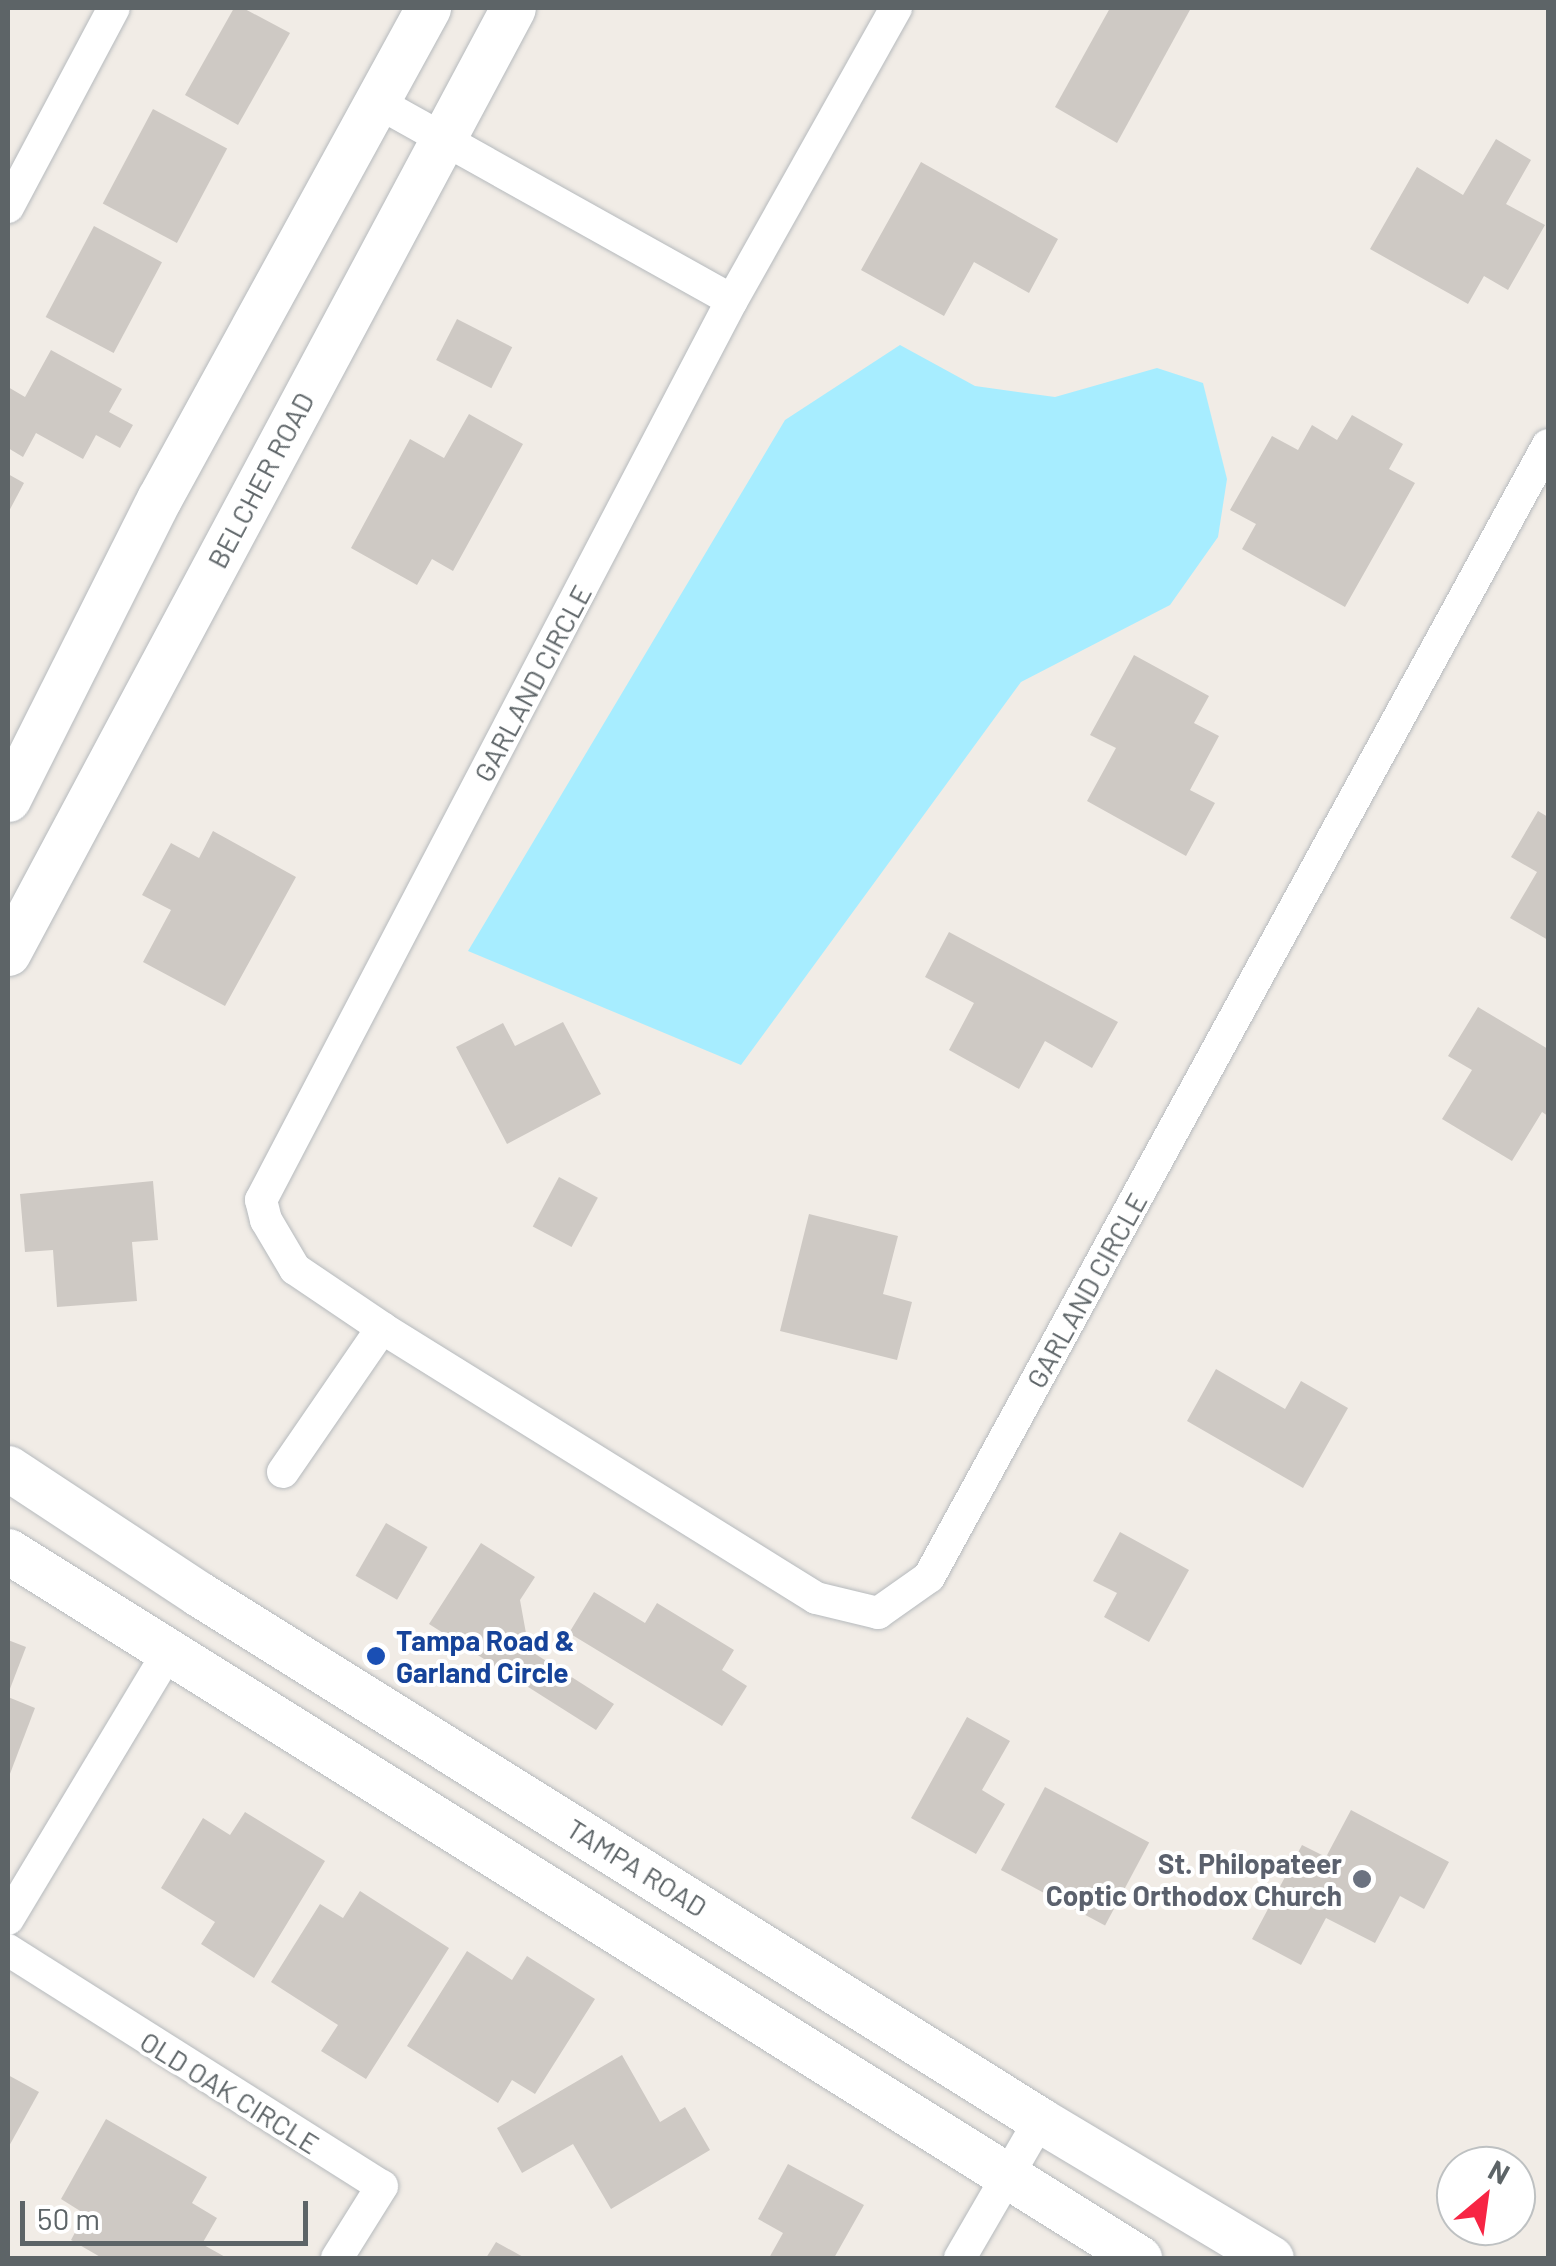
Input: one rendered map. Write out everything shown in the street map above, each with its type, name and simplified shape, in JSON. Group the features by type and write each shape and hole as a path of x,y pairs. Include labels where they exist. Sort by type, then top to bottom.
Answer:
{"main road":[{"path":"8,799 159,500 428,8"},
{"name":"BELCHER ROAD","path":"8,953 513,8"},
{"name":"TAMPA ROAD","path":"8,1468 199,1594 1040,2120 1271,2258"},
{"path":"8,1550 1004,2178 1140,2258"}],"street":[{"path":"8,207 114,8"},
{"name":"GARLAND CIRCLE","path":"896,8 732,300 261,1200 266,1220 294,1269 382,1328 816,1598 878,1613 929,1577 1548,445"},
{"path":"377,102 732,300"},
{"path":"283,1472 382,1328"},
{"path":"8,1919 168,1653"},
{"name":"OLD OAK CIRCLE","path":"8,1950 382,2186 337,2258"},
{"path":"960,2258 1040,2120"}],"water":[{"path":"900,345 975,386 1055,397 1157,368 1203,383 1227,479 1218,537 1170,605 1021,682 741,1065 468,951 785,420"}],"building":[{"path":"234,8 243,8 290,33 238,125 185,95"},
{"path":"1110,8 1191,8 1117,143 1055,107"},
{"path":"153,109 227,148 177,243 103,203"},
{"path":"1496,139 1531,160 1506,204 1545,225 1508,290 1484,276 1468,304 1370,249 1417,167 1463,195"},
{"path":"921,162 1058,239 1029,293 974,262 944,316 861,270"},
{"path":"94,226 162,262 114,353 46,317"},
{"path":"457,319 512,347 491,388 436,360"},
{"path":"51,350 122,389 109,412 133,425 120,448 96,435 83,459 36,433 23,457 8,448 8,387 25,397"},
{"path":"469,414 523,444 453,571 432,559 417,585 351,548 410,439 444,458"},
{"path":"1352,415 1403,444 1389,469 1415,483 1345,607 1242,549 1256,524 1230,510 1272,436 1298,450 1312,425 1337,440"},
{"path":"8,474 24,483 8,513"},
{"path":"1134,655 1209,696 1194,723 1219,736 1190,790 1215,803 1186,856 1087,801 1116,748 1090,735"},
{"path":"1538,811 1548,817 1548,940 1510,918 1537,872 1511,857"},
{"path":"213,831 296,877 225,1006 143,962 171,910 142,895 171,843 199,858"},
{"path":"949,932 1118,1022 1092,1068 1045,1041 1019,1089 949,1050 974,1003 925,977"},
{"path":"1478,1007 1548,1049 1548,1116 1542,1112 1512,1161 1442,1119 1472,1070 1448,1056"},
{"path":"563,1022 601,1094 507,1144 456,1047 503,1023 515,1046"},
{"path":"559,1177 598,1198 572,1247 533,1226"},
{"path":"153,1181 158,1240 132,1242 137,1301 57,1307 53,1250 25,1252 20,1194"},
{"path":"809,1214 898,1236 883,1294 912,1302 897,1360 780,1331"},
{"path":"1216,1369 1285,1409 1301,1381 1348,1408 1303,1488 1187,1421"},
{"path":"386,1523 428,1547 397,1600 355,1576"},
{"path":"1120,1532 1189,1570 1149,1642 1104,1617 1117,1593 1093,1581"},
{"path":"481,1543 535,1577 520,1600 529,1650 614,1704 596,1730 429,1624"},
{"path":"594,1592 645,1623 657,1603 734,1650 722,1670 747,1686 722,1726 569,1633"},
{"path":"8,1640 26,1647 8,1694"},
{"path":"8,1697 35,1708 8,1779"},
{"path":"967,1717 1010,1741 982,1790 1005,1804 976,1854 911,1818"},
{"path":"1045,1787 1149,1842 1105,1925 1001,1870"},
{"name":"St. Philopateer Coptic Orthodox Church","path":"1351,1810 1449,1862 1424,1909 1400,1896 1375,1943 1326,1918 1301,1965 1252,1939 1302,1845 1326,1857"},
{"path":"245,1812 325,1861 254,1978 201,1944 215,1922 161,1888 203,1818 230,1835"},
{"path":"360,1891 449,1948 366,2079 321,2051 338,2025 271,1982 320,1904 343,1918"},
{"path":"467,1951 512,1980 527,1956 595,1999 535,2094 512,2080 498,2103 407,2046"},
{"path":"622,2055 660,2122 685,2107 710,2150 611,2209 573,2144 522,2173 497,2128"},
{"path":"8,2075 39,2092 8,2148"},
{"path":"106,2119 207,2177 192,2203 217,2218 202,2244 227,2258 102,2258 71,2240 85,2214 61,2199"},
{"path":"788,2164 864,2205 834,2258 769,2258 783,2233 758,2219"},
{"path":"496,2242 525,2258 486,2258"}],"place":[{"name":"Tampa Road & Garland Circle","path":"376,1656"},
{"name":"St. Philopateer Coptic Orthodox Church","path":"1362,1879"}]}
